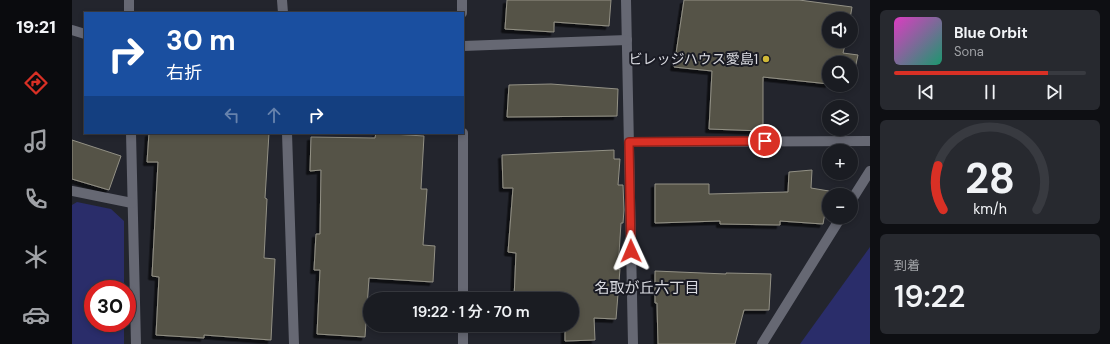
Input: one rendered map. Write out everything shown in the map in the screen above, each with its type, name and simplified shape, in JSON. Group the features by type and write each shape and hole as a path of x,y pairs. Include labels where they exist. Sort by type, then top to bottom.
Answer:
{"street":[{"path":"129,0 129,12"},
{"path":"282,0 283,12"},
{"path":"462,0 462,12"},
{"path":"626,0 633,344"},
{"path":"72,30 84,34"},
{"path":"464,46 627,40"},
{"path":"131,134 136,344"},
{"path":"287,134 294,344"},
{"path":"463,134 463,292"},
{"path":"629,142 870,141"},
{"path":"858,190 870,171"},
{"path":"72,191 132,203"},
{"path":"762,344 837,224"},
{"path":"463,332 463,344"}],"shaded area":[{"path":"77,202 111,209 124,221 124,280 84,280 84,332 124,332 124,344 72,344 72,205"},
{"path":"870,247 870,344 800,344"}],"building":[{"path":"507,0 611,0 609,26 554,22 554,32 505,29"},
{"path":"684,0 799,0 852,7 851,12 822,12 822,48 844,48 843,53 858,56 822,56 822,83 763,77 763,131 709,129 712,71 674,67"},
{"path":"551,84 618,89 617,116 507,117 509,85"},
{"path":"149,134 269,134 265,198 267,199 264,258 275,259 271,340 204,335 204,338 156,335 159,277 152,276 158,162 147,162"},
{"path":"376,134 424,136 421,189 427,189 423,245 435,246 433,282 369,278 368,292 363,292 363,332 365,332 365,337 317,334 320,270 314,270 316,234 320,234 321,170 310,171 311,137 375,138"},
{"path":"72,140 121,156 109,190 72,179"},
{"path":"614,150 614,159 620,159 618,185 623,185 624,210 623,223 621,223 618,269 620,269 616,319 594,318 595,340 565,341 565,332 579,332 579,292 514,292 516,253 508,252 513,188 503,188 502,155"},
{"path":"812,170 811,188 822,190 822,224 780,221 780,225 720,224 720,221 655,223 655,184 709,184 709,194 788,192 789,172"},
{"path":"655,271 771,274 769,310 744,310 735,344 658,344 657,303 655,303"}],"place":[{"name":"ビレッジハウス愛島1","path":"766,59"}],"district":[{"name":"名取が丘六丁目","path":"647,288"}],"route":[{"path":"631,251 629,142 765,141"}]}
